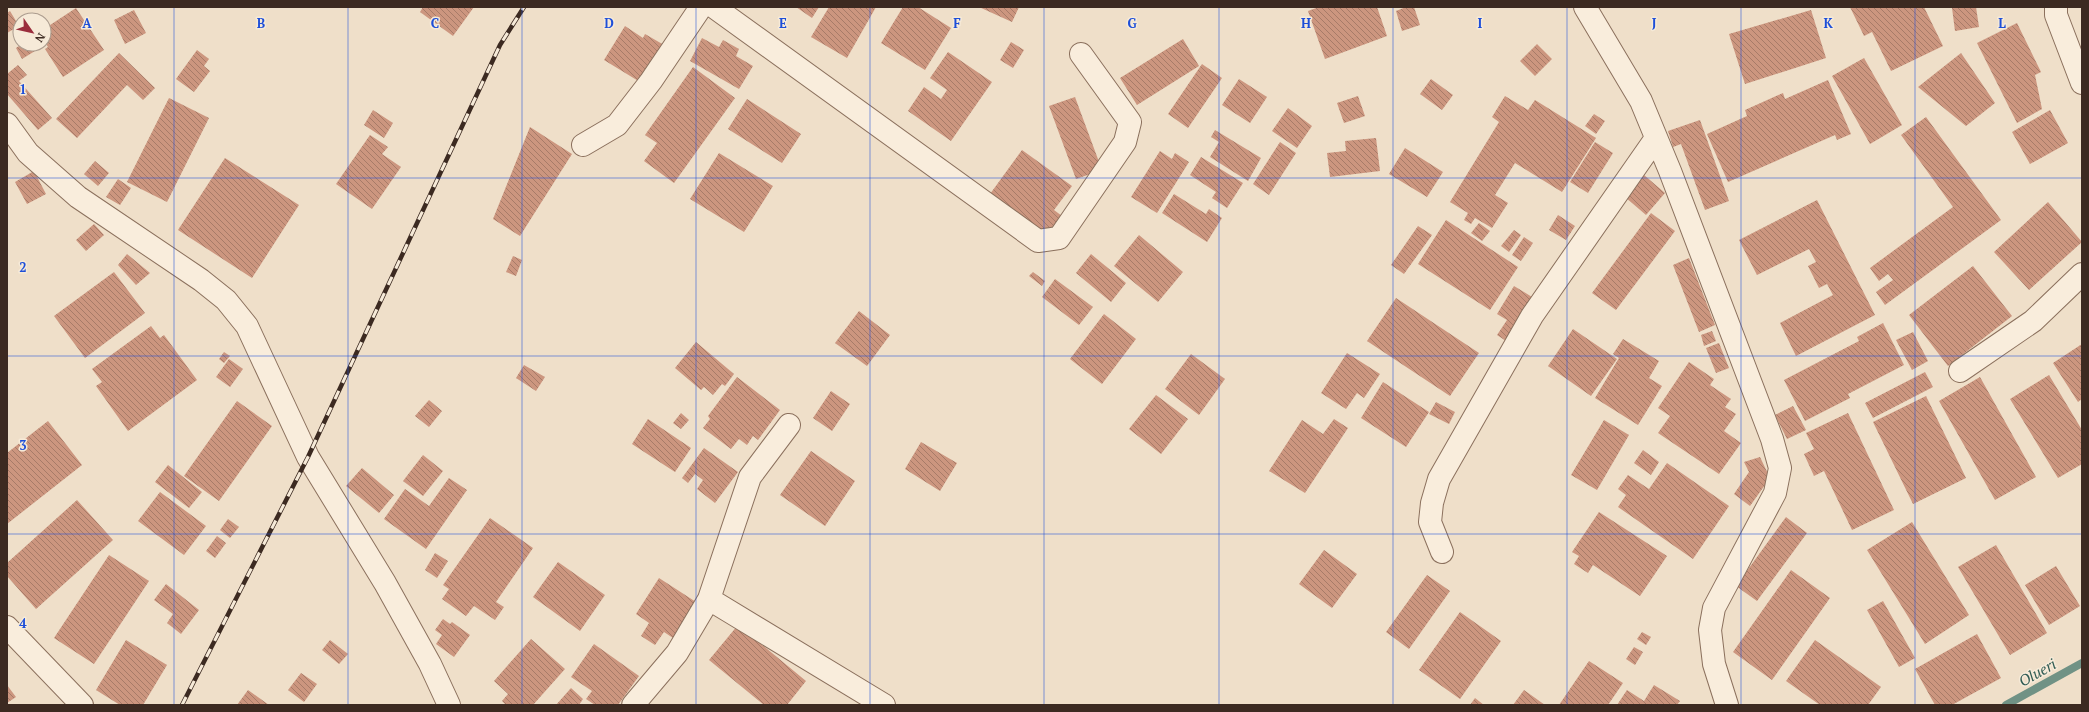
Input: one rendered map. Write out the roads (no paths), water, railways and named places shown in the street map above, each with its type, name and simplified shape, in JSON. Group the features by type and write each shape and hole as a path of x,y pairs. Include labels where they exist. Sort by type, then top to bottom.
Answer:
{"street":[{"path":"583,145 617,125 651,81 701,7"},
{"path":"714,7 1038,241 1059,238 1125,142 1130,122 1081,54"},
{"path":"1585,7 1641,101 1772,439 1780,468 1775,493 1714,608 1710,630 1714,664 1727,705"},
{"path":"2053,10 2082,83"},
{"path":"7,124 28,153 78,197 202,280 226,300 247,326 308,457 385,583 430,664 449,705"},
{"path":"1442,552 1430,522 1432,503 1439,479 1532,316 1656,138"},
{"path":"1960,371 2033,321 2082,274"},
{"path":"633,705 677,653 709,599 750,477 789,425"},
{"path":"709,599 884,705"},
{"path":"7,627 82,705"}],"waterway":[{"name":"Olueri","path":"2006,705 2082,663"}],"railway":[{"path":"182,705 308,457 500,45 524,7"}]}
